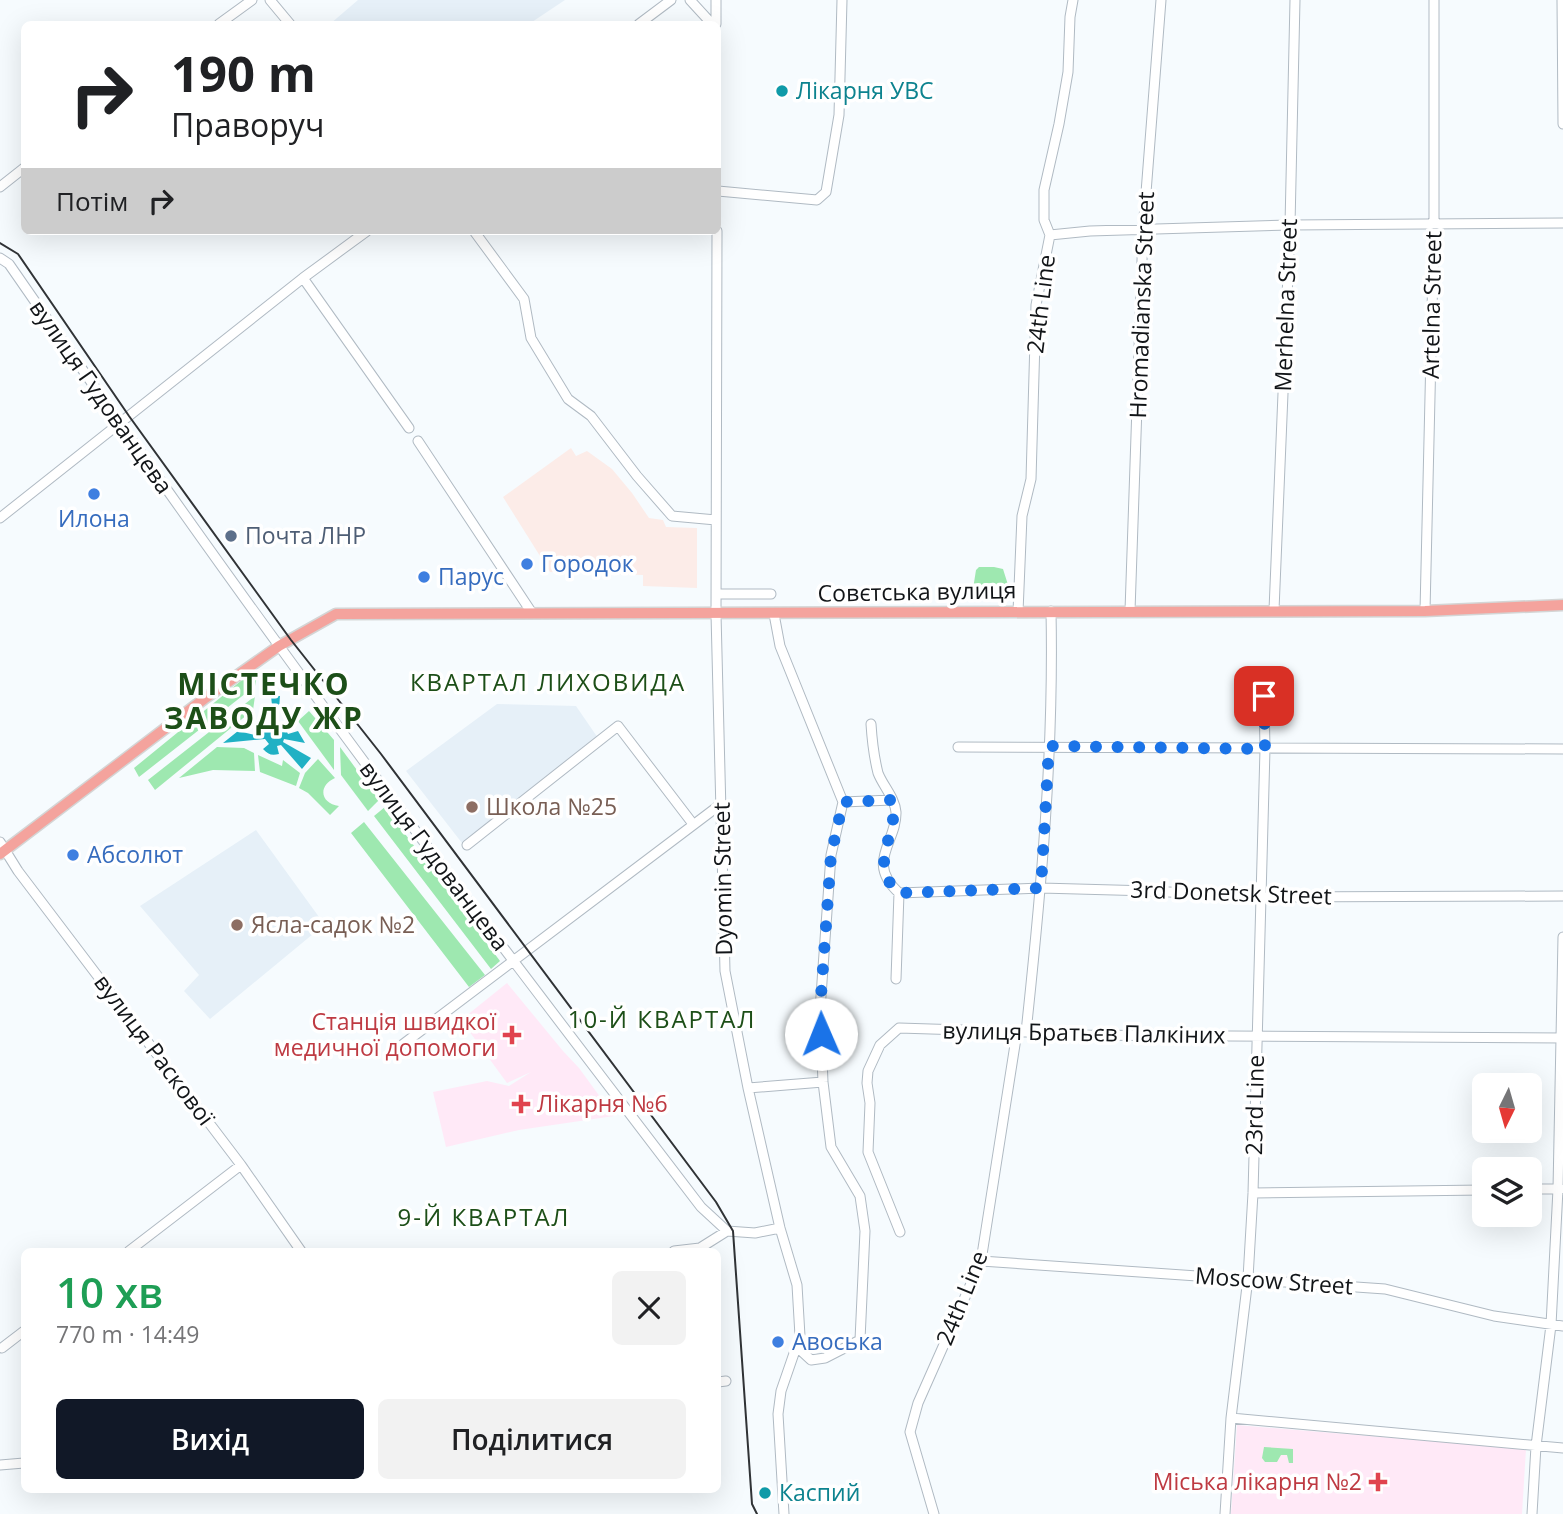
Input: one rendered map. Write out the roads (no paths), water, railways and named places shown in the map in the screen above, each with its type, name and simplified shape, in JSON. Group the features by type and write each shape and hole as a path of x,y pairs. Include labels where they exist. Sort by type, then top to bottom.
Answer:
{"main road":[{"name":"Совєтська вулиця","path":"1,849 279,646 336,614 1425,611 1563,605"}],"street":[{"path":"223,21 252,0"},
{"path":"270,0 288,21"},
{"path":"643,21 671,0"},
{"path":"690,0 711,21"},
{"path":"714,21 716,0"},
{"path":"721,191 817,200 826,192 839,115 842,0"},
{"name":"24th Line","path":"1018,612 1021,516 1031,479 1036,305 1050,235 1044,220 1044,190 1068,72 1073,0"},
{"name":"Hromadianska Street","path":"1130,611 1143,231 1161,0"},
{"name":"Merhelna Street","path":"1274,610 1290,225 1295,0"},
{"name":"Artelna Street","path":"1425,611 1434,225 1433,0"},
{"path":"1562,0 1563,124"},
{"path":"0,187 21,171"},
{"path":"1050,235 1090,231 1290,225 1563,223"},
{"path":"0,518 303,278 362,235"},
{"path":"477,235 524,299 531,338 568,399 591,416 672,516 716,520"},
{"name":"Dyomin Street","path":"717,235 716,614 725,971 748,1088 780,1228 797,1286 800,1336 781,1391 778,1414 784,1514"},
{"name":"вулиця Гудованцева","path":"0,258 9,264 279,646 512,960 701,1207 727,1231"},
{"path":"303,278 409,428"},
{"path":"418,441 532,613"},
{"path":"716,594 771,594"},
{"name":"24th Line","path":"934,1514 910,1432 918,1404 981,1261 1022,1032 1041,888 1049,746 1051,611"},
{"path":"774,614 780,646 843,802 831,855 821,997 823,1082 831,1147 860,1196 865,1231 860,1340 825,1358 811,1360 797,1347"},
{"name":"23rd Line","path":"1225,1514 1231,1418 1248,1278 1253,1193 1262,897 1264,696"},
{"path":"871,724 878,774 896,814 883,855 884,868 899,893 896,979"},
{"path":"467,845 618,726 693,824"},
{"path":"958,747 1563,749"},
{"path":"843,802 892,800"},
{"path":"394,1051 721,804"},
{"name":"вулиця Раскової","path":"1,849 241,1165 300,1248"},
{"name":"3rd Donetsk Street","path":"899,893 1041,888 1262,897 1563,896"},
{"path":"1532,1514 1536,1446 1551,1325 1560,1189 1563,937"},
{"name":"вулиця Братьєв Палкіних","path":"900,1231 868,1152 870,1102 867,1083 868,1071 880,1045 899,1028 1063,1035 1562,1038"},
{"path":"748,1088 823,1082"},
{"path":"133,1248 241,1165"},
{"path":"1542,1189 1560,1189"},
{"path":"1253,1193 1472,1190"},
{"path":"700,1248 727,1231 755,1233 780,1228"},
{"name":"Moscow Street","path":"981,1261 1385,1289 1494,1316 1563,1326"},
{"path":"2,1348 21,1333"},
{"path":"1231,1418 1563,1448"},
{"path":"0,1465 21,1462"}],"water":[{"path":"271,696 280,696 278,723 284,726 288,734 298,731 305,743 284,739 283,742 311,758 302,769 281,745 277,746 279,754 266,752 263,749 269,744 265,739 223,743 238,731 264,737 264,733 253,726 266,715 271,724 274,723"}],"tram line":[{"path":"0,243 18,254 129,416 291,640 381,754 716,1202 733,1231 752,1504 757,1514"}],"place":[{"name":"Лікарня УВС","path":"782,91"},
{"name":"Илона","path":"94,494"},
{"name":"Почта ЛНР","path":"231,536"},
{"name":"Городок","path":"527,564"},
{"name":"Парус","path":"424,577"},
{"name":"Школа №25","path":"472,807"},
{"name":"Абсолют","path":"73,855"},
{"name":"Ясла-садок №2","path":"237,925"},
{"name":"Станція швидкої медичної допомоги","path":"512,1035"},
{"name":"Лікарня №6","path":"521,1104"},
{"name":"Авоська","path":"778,1342"},
{"name":"Міська лікарня №2","path":"1378,1482"},
{"name":"Каспий","path":"765,1493"}],"district":[{"name":"КВАРТАЛ ЛИХОВИДА","path":"548,683"},
{"name":"МІСТЕЧКО ЗАВОДУ ЖР","path":"264,702"},
{"name":"10-Й КВАРТАЛ","path":"662,1020"},
{"name":"9-Й КВАРТАЛ","path":"484,1218"}]}
